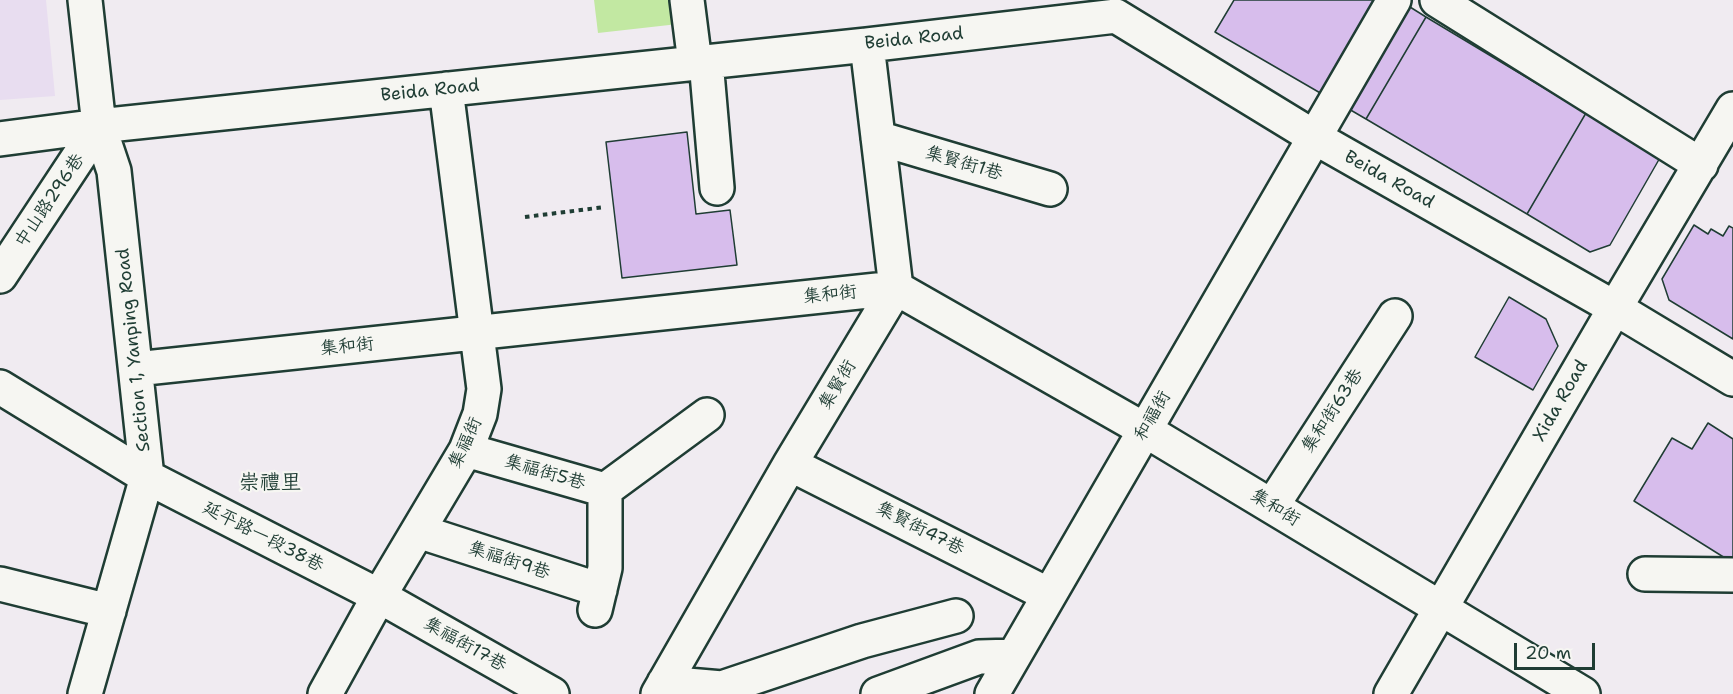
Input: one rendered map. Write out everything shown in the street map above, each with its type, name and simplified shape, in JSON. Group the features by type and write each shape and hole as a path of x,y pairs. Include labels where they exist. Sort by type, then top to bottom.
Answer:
{"street":[{"name":"Section 1, Yanping Road","path":"85,0 99,126 114,171 147,477 85,694"},
{"path":"687,0 700,62 717,188"},
{"name":"和福街","path":"992,694 1394,0"},
{"path":"1437,0 1701,165"},
{"name":"Beida Road","path":"0,139 99,126 867,45 1115,8 1314,137 1615,308 1733,379"},
{"path":"867,45 896,288"},
{"name":"集福街","path":"325,694 379,596 466,450 480,414 484,389 446,89"},
{"name":"Xida Road","path":"1391,694 1733,109"},
{"name":"中山路296巷","path":"0,276 99,126"},
{"name":"集賢街1巷","path":"878,138 1050,189"},
{"name":"集和街","path":"136,369 896,288 1145,430 1583,694"},
{"name":"集賢街","path":"661,688 790,464 896,288"},
{"name":"集和街63巷","path":"1272,506 1395,316"},
{"name":"延平路一段38巷","path":"0,387 147,477 379,596"},
{"name":"集福街5巷","path":"466,450 605,490 707,415"},
{"name":"集賢街47巷","path":"790,464 1049,595"},
{"name":"集福街9巷","path":"418,531 597,601 605,568 605,490"},
{"path":"1645,574 1733,575"},
{"path":"0,584 109,611"},
{"name":"集福街17巷","path":"379,596 552,694"},
{"path":"661,688 722,688 862,641 956,616"},
{"path":"878,694 979,657 1014,656"}],"path":[{"path":"525,217 605,207"}],"shaded area":[{"path":"0,0 46,0 55,96 0,100"}],"green space":[{"path":"594,0 684,0 687,23 598,33"}],"building":[{"path":"1234,0 1376,0 1322,94 1215,32"},
{"path":"1402,2 1426,17 1366,119 1342,105"},
{"path":"1426,17 1586,113 1527,214 1366,119"},
{"path":"1586,113 1661,156 1610,245 1590,252 1527,214"},
{"path":"687,132 696,214 730,210 737,265 622,278 606,142"},
{"path":"1694,225 1708,234 1711,229 1723,236 1729,226 1733,228 1733,339 1669,300 1662,279"},
{"path":"1509,297 1546,319 1558,346 1533,390 1475,357"},
{"path":"1708,423 1733,439 1733,563 1634,501 1672,438 1692,449"}],"district":[{"name":"崇禮里","path":"270,484"}]}
